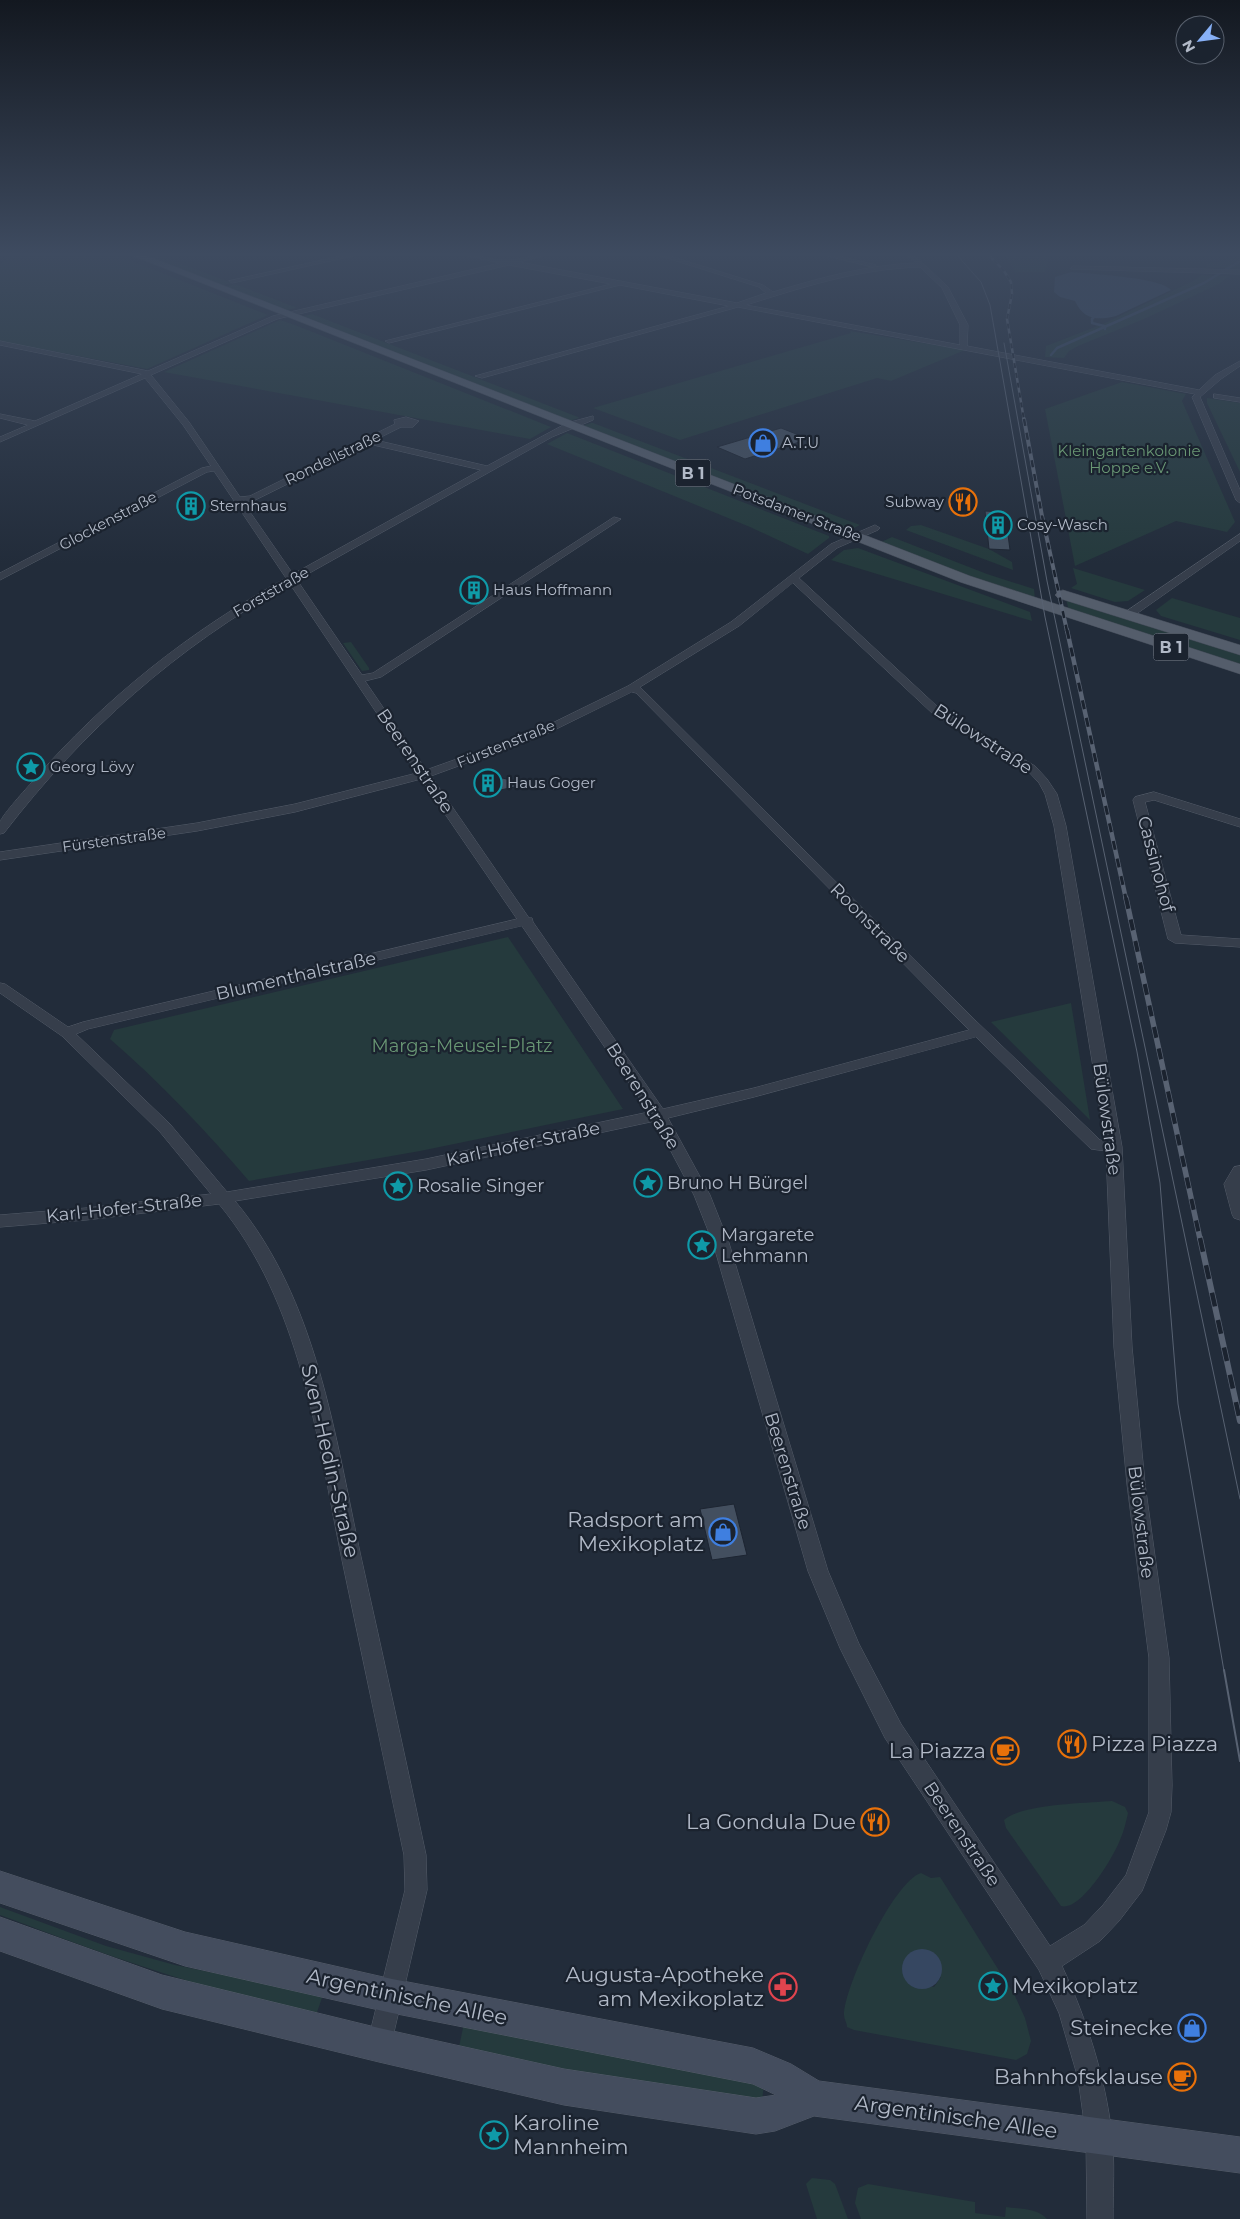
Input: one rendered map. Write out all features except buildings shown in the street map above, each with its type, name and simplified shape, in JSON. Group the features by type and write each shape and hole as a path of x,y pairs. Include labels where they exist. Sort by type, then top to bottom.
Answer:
{"main road":[{"name":"Potsdamer Straße","path":"403,357 572,418 855,536 965,579 1240,669"},
{"path":"429,357 559,407"},
{"name":"Potsdamer Straße","path":"572,418 594,420"},
{"name":"Potsdamer Straße","path":"855,520 893,535"},
{"name":"B 1","path":"1026,584 1240,650"},
{"name":"Argentinische Allee","path":"0,1887 185,1949 392,1996 753,2066 779,2076 814,2098 1240,2155"},
{"name":"Argentinische Allee","path":"0,1934 162,1992 564,2087 756,2116 775,2113 814,2098"}],"street":[{"path":"70,357 144,371 146,374"},
{"path":"0,440 185,357"},
{"path":"479,376 550,357"},
{"path":"1007,357 1199,392"},
{"path":"1240,363 1218,377 1199,392 1196,397 1240,500"},
{"name":"Beerenstraße","path":"146,374 173,406 424,775 660,1115 702,1195 721,1243 818,1570 850,1648 892,1731 961,1831 1047,1962 1070,2010 1085,2056 1098,2136 1100,2219"},
{"path":"1217,396 1240,400"},
{"path":"0,416 36,424"},
{"name":"Forststraße","path":"0,830 21,801 69,746 115,701 216,624 489,469 572,418"},
{"name":"Rondellstraße","path":"238,500 252,498 400,425"},
{"path":"368,441 489,469"},
{"name":"Glockenstraße","path":"0,577 205,470 216,468"},
{"path":"360,679 376,675 617,519"},
{"name":"Fürstenstraße","path":"0,856 207,825 295,808 424,775 542,732 632,688 735,624 834,546 875,528"},
{"path":"1128,615 1240,537"},
{"name":"Bülowstraße","path":"794,579 936,711 1031,768 1044,780 1053,795 1062,836 1114,1148 1123,1347 1136,1484 1159,1658 1161,1785 1160,1812 1134,1883 1111,1913 1092,1933 1047,1962"},
{"name":"Roonstraße","path":"632,688 640,691 979,1032 1096,1144 1114,1148"},
{"name":"Cassinohof","path":"1240,823 1154,796 1139,800 1175,939 1240,943"},
{"name":"Blumenthalstraße","path":"67,1033 82,1026 527,921"},
{"name":"Sven-Hedin-Straße","path":"0,987 67,1033 165,1128 239,1217 265,1257 284,1295 305,1355 325,1431 415,1856 416,1890 380,2045"},
{"name":"Karl-Hofer-Straße","path":"0,1221 224,1197 431,1163 660,1115 979,1032"},
{"path":"1240,1171 1232,1184 1240,1214"}],"green space":[{"path":"82,357 175,357 147,369"},
{"path":"198,357 374,357 551,427 530,439 164,372"},
{"path":"402,357 422,357 579,418 569,421"},
{"path":"770,357 949,357 891,381 877,378 680,440 593,408"},
{"path":"1045,357 1065,357 1064,358"},
{"name":"Kleingartenkolonie Hoppe e.V.","path":"1122,382 1186,394 1182,401 1235,522 1227,532 1176,521 1075,566 1045,409"},
{"path":"1207,398 1240,403 1240,472 1207,403"},
{"path":"591,423 860,525 850,530 582,426"},
{"path":"567,433 829,536 829,538 808,554 750,527 547,444"},
{"path":"921,525 989,549 1012,562 1013,570 906,530 911,526"},
{"path":"892,537 987,574 1034,589 1035,600 879,543"},
{"path":"858,548 1030,612 1032,621 831,560 844,550"},
{"path":"1073,568 1145,590 1128,601 1115,602 1071,588 1077,584"},
{"path":"1172,598 1240,618 1240,640 1161,616 1156,610"},
{"path":"1066,599 1240,653 1240,666 1069,611"},
{"path":"351,642 369,670 362,671 343,643"},
{"name":"Marga-Meusel-Platz","path":"508,937 623,1109 420,1151 249,1181 182,1107 110,1039 114,1030"},
{"path":"1071,1003 1090,1120 991,1022"},
{"path":"1112,1801 1125,1807 1128,1813 1117,1848 1087,1892 1069,1906 1061,1906 1006,1828 1004,1820 1012,1815 1039,1807"},
{"path":"921,1873 931,1878 940,1877 1015,1996 1025,2018 1031,2041 1027,2054 1016,2060 854,2030 847,2027 844,2015 846,2001 861,1960 885,1914 910,1880","holes":["902,1970 941,1977 934,1987 909,1982"]},
{"path":"0,1907 106,1946 175,1965 323,1995 316,2015 224,1992 126,1961 0,1915"},
{"path":"464,2023 764,2084 762,2101 683,2094 459,2047"},
{"path":"812,2178 830,2180 835,2184 848,2219 817,2219 806,2184"},
{"path":"868,2184 975,2202 975,2213 1005,2217 1006,2207 1033,2211 1047,2219 861,2219 855,2203 858,2188"}],"water":[{"path":"926,1949 933,1952 939,1958 942,1969 941,1977 933,1986 926,1989 918,1989 911,1986 903,1977 902,1965 905,1958 914,1950"}],"tram line":[{"path":"999,357 1045,617 1137,1052 1160,1183 1178,1404 1224,1671"},
{"path":"1006,357 1047,581 1240,1499"},
{"path":"1224,1670 1240,1761"}],"railway":[{"path":"1013,357 1024,420"},
{"path":"1024,419 1042,516 1067,631"},
{"path":"1067,630 1126,899"},
{"path":"1126,898 1200,1239"},
{"path":"1200,1238 1240,1421"}],"place":[{"name":"A.T.U","path":"763,443"},
{"name":"Subway","path":"963,502"},
{"name":"Sternhaus","path":"191,506"},
{"name":"Cosy-Wasch","path":"998,525"},
{"name":"Haus Hoffmann","path":"474,590"},
{"name":"Georg Lövy","path":"31,767"},
{"name":"Haus Goger","path":"488,783"},
{"name":"Bruno H Bürgel","path":"648,1183"},
{"name":"Rosalie Singer","path":"398,1186"},
{"name":"Margarete Lehmann","path":"702,1245"},
{"name":"Radsport am Mexikoplatz","path":"723,1532"},
{"name":"Pizza Piazza","path":"1072,1744"},
{"name":"La Piazza","path":"1005,1751"},
{"name":"La Gondula Due","path":"875,1822"},
{"name":"Mexikoplatz","path":"993,1986"},
{"name":"Augusta-Apotheke am Mexikoplatz","path":"783,1987"},
{"name":"Steinecke","path":"1192,2028"},
{"name":"Bahnhofsklause","path":"1182,2077"},
{"name":"Karoline Mannheim","path":"494,2135"}]}
